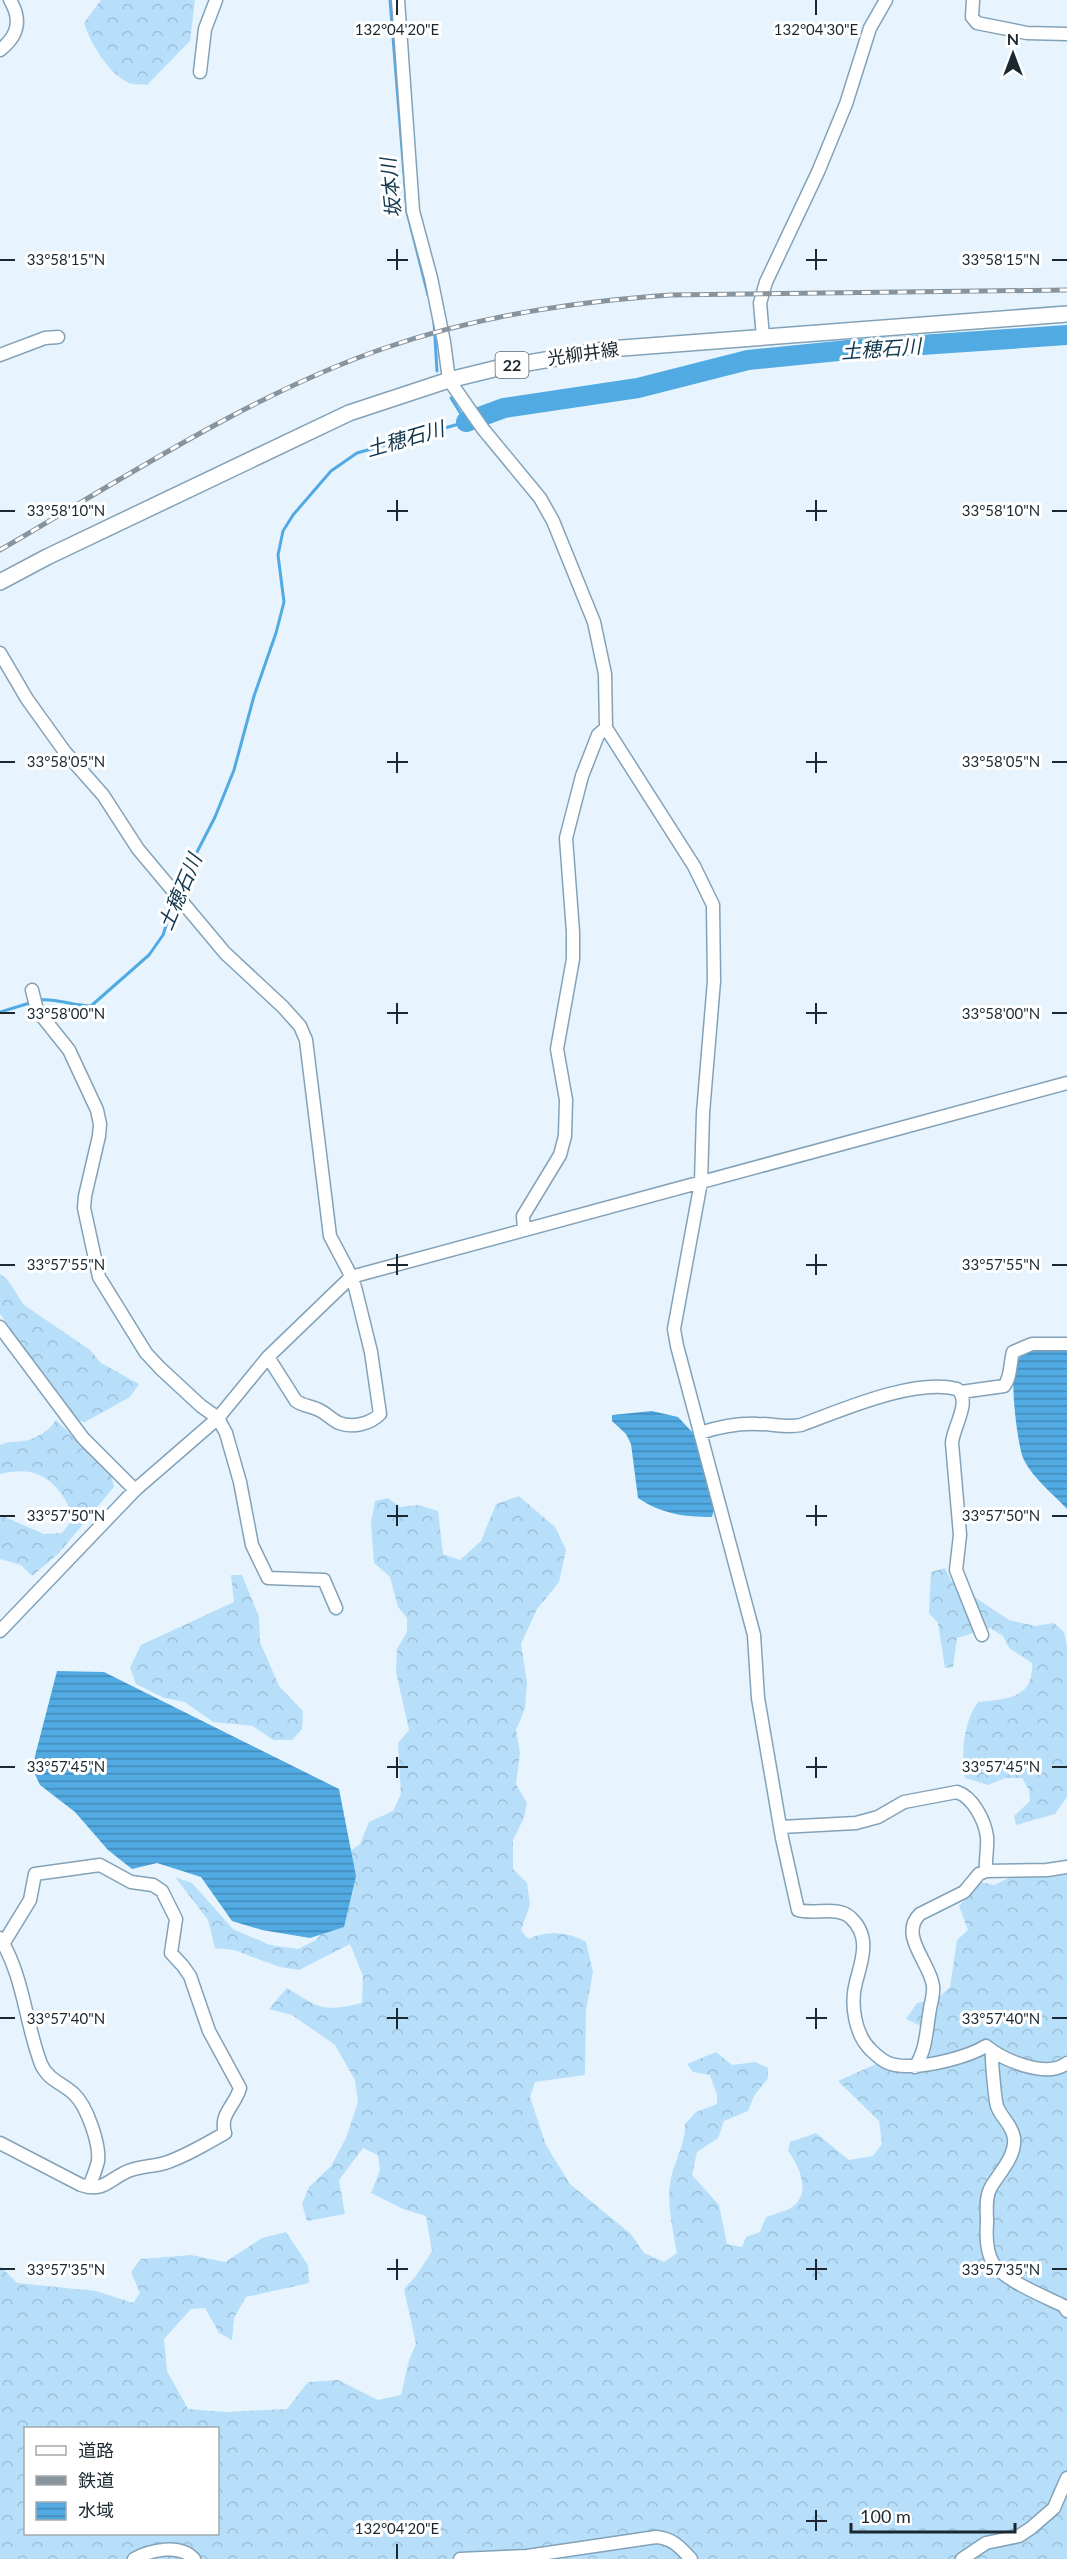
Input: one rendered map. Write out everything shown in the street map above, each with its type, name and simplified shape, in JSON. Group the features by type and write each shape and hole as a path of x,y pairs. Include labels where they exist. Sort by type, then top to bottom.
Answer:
{"main road":[{"name":"光柳井線","path":"0,582 76,543 349,413 449,380 498,368 588,352 1067,314"}],"street":[{"path":"0,51 18,30 18,22 10,0"},
{"path":"200,72 206,29 216,0"},
{"path":"398,0 413,211 431,278 449,380 483,429 540,498 553,521 594,622 605,674 606,728 694,866 713,905 714,981 703,1113 701,1182 674,1329 754,1635 756,1682 798,1910 843,1912 851,1918 860,1932 864,1944 863,1966 856,1982 854,1998 859,2035 864,2044 883,2062 893,2066 915,2067 939,2064 986,2046 1004,2060 1034,2068 1063,2067 1067,2063"},
{"path":"763,338 760,303 766,282 818,172 846,104 870,28 886,0"},
{"path":"973,0 972,17 977,22 1027,33 1067,33"},
{"path":"0,355 45,338 58,337"},
{"path":"0,652 27,699 58,743 103,795 138,849 225,953 300,1026 310,1053 330,1236 351,1277 370,1352 381,1408 380,1414 374,1421 360,1425 345,1424 338,1423 319,1410 302,1406 296,1401 268,1358"},
{"path":"524,1229 523,1216 560,1155 565,1136 566,1100 557,1049 573,959 566,838 582,776 598,735 606,728"},
{"path":"34,996 37,1010 69,1050 97,1110 100,1124 99,1136 84,1208 99,1277 146,1353 201,1406 218,1418 226,1432 240,1482 252,1545 268,1578 324,1580 336,1608"},
{"path":"0,1631 135,1490 218,1418 268,1358 351,1277 1067,1083"},
{"path":"0,1327 83,1438 135,1490"},
{"path":"700,1432 747,1424 788,1427 801,1425 892,1394 925,1388 949,1387 961,1392 1004,1386 1008,1381 1008,1366 1013,1352 1032,1344 1067,1344"},
{"path":"961,1392 962,1411 953,1432 952,1443 960,1535 956,1570 982,1635"},
{"path":"781,1827 856,1823 878,1817 904,1802 957,1792 964,1794 976,1808 986,1828 986,1871"},
{"path":"0,2143 89,2187 111,2183 124,2172 164,2163 225,2133 222,2124 224,2116 238,2097 240,2088 209,2031 190,1977 171,1953 176,1919 162,1891 153,1885 131,1882 99,1864 72,1870 34,1874 30,1900 2,1941 12,1959 20,1983 31,2032 47,2076 74,2093 88,2113 98,2150 98,2161 89,2187"},
{"path":"915,2067 926,2041 933,1986 929,1972 915,1945 913,1925 915,1919 964,1892 979,1874 986,1871 1047,1870 1067,1867"},
{"path":"992,2051 997,2106 1011,2126 1014,2140 1010,2158 990,2189 987,2198 988,2250 994,2265 1010,2277 1064,2306 1067,2311"},
{"path":"962,2559 986,2543 1019,2536 1030,2528 1054,2508 1067,2478"},
{"path":"460,2559 526,2556 656,2536 666,2538 678,2545 691,2559"},
{"path":"134,2559 162,2550 181,2550 194,2559"}],"green space":[{"path":"101,0 195,0 190,41 147,85 129,83 114,73 101,57 84,23"},
{"path":"0,1274 7,1279 24,1305 90,1350 101,1363 139,1384 130,1397 85,1422 76,1420 0,1314"},
{"path":"56,1420 111,1474 114,1487 59,1553 32,1576 21,1565 0,1559 0,1515 44,1534 62,1533 74,1518 62,1495 46,1479 26,1472 0,1474 0,1445 38,1436"},
{"path":"519,1496 555,1527 566,1550 559,1582 537,1609 521,1644 527,1683 525,1709 516,1730 520,1753 516,1784 527,1803 524,1818 513,1840 513,1869 527,1883 530,1905 521,1930 528,1939 542,1934 558,1933 586,1942 593,1972 586,2010 585,2075 535,2082 530,2097 546,2145 570,2184 631,2234 644,2253 664,2262 677,2253 669,2191 684,2139 685,2124 696,2112 717,2104 717,2095 710,2075 693,2072 687,2064 716,2052 732,2065 755,2062 768,2068 768,2078 754,2096 748,2111 724,2121 718,2138 697,2152 692,2175 719,2205 727,2244 742,2247 746,2237 760,2232 766,2217 789,2209 801,2197 802,2181 797,2165 788,2151 790,2142 816,2133 849,2160 873,2156 882,2144 879,2121 838,2081 876,2064 912,2074 923,2059 921,2026 906,2019 917,2003 937,1999 950,1987 957,1940 968,1930 959,1906 981,1882 994,1885 1013,1876 1067,1873 1067,2559 0,2559 0,2266 17,2283 96,2291 133,2303 140,2293 131,2272 141,2259 191,2255 225,2262 262,2238 286,2232 308,2265 309,2283 246,2297 234,2318 232,2340 219,2333 205,2308 191,2309 164,2339 167,2371 188,2409 225,2412 287,2409 308,2382 338,2380 378,2400 401,2395 409,2360 416,2344 404,2289 416,2276 432,2251 426,2216 403,2209 371,2193 380,2170 378,2155 363,2148 339,2180 345,2214 307,2221 302,2204 309,2187 331,2166 346,2138 358,2102 355,2080 335,2045 292,2015 269,2009 287,1988 323,2007 362,2003 363,1976 350,1944 299,1970 280,1967 234,1950 215,1948 208,1920 175,1877 192,1883 233,1929 270,1945 298,1949 316,1940 339,1914 341,1858 360,1844 369,1822 393,1811 401,1794 398,1743 409,1730 396,1672 397,1649 407,1632 407,1618 398,1607 390,1577 374,1563 371,1524 375,1501 388,1498 400,1507 419,1505 438,1511 443,1554 460,1560 481,1541 496,1504"},
{"path":"945,1568 952,1582 1009,1620 1035,1626 1054,1623 1064,1632 1067,1646 1067,1797 1055,1814 1016,1825 1014,1816 1030,1801 1029,1790 1022,1778 1005,1778 988,1785 965,1778 964,1739 973,1710 978,1702 1008,1698 1023,1690 1031,1675 1032,1663 1009,1648 1003,1636 990,1628 957,1638 953,1667 945,1668 938,1623 929,1613 931,1572"},
{"path":"231,1575 242,1575 259,1617 260,1642 279,1686 303,1711 302,1729 292,1740 273,1740 253,1726 213,1722 185,1702 164,1698 136,1684 130,1668 141,1645 234,1602"}],"water":[{"path":"1029,1351 1067,1351 1067,1509 1033,1473 1021,1452 1015,1415 1013,1376 1018,1360"},
{"path":"652,1411 678,1417 693,1433 714,1509 712,1517 674,1514 656,1508 638,1498 631,1444 626,1434 612,1421 612,1415"},
{"path":"57,1671 104,1672 339,1789 356,1876 344,1927 310,1938 262,1930 232,1921 201,1877 157,1863 132,1869 108,1850 75,1812 40,1785 34,1772 35,1756"}],"waterway":[{"name":"坂本川","path":"390,0 407,212 428,295"},
{"name":"坂本川","path":"434,322 437,371"},
{"name":"土穂石川","path":"466,422 504,408 638,388 748,360 848,350 1067,335"},
{"name":"土穂石川","path":"177,891 215,817 234,770 254,696 276,633 284,602 278,555 283,531 293,515 331,471 357,453 466,422 451,398"},
{"name":"土穂石川","path":"39,1000 91,1006 149,955 163,935 175,897"},
{"name":"土穂石川","path":"0,1012 33,1002"}],"railway":[{"path":"0,550 237,413 336,367 385,348 455,327 562,306 670,295 1067,290"}]}
